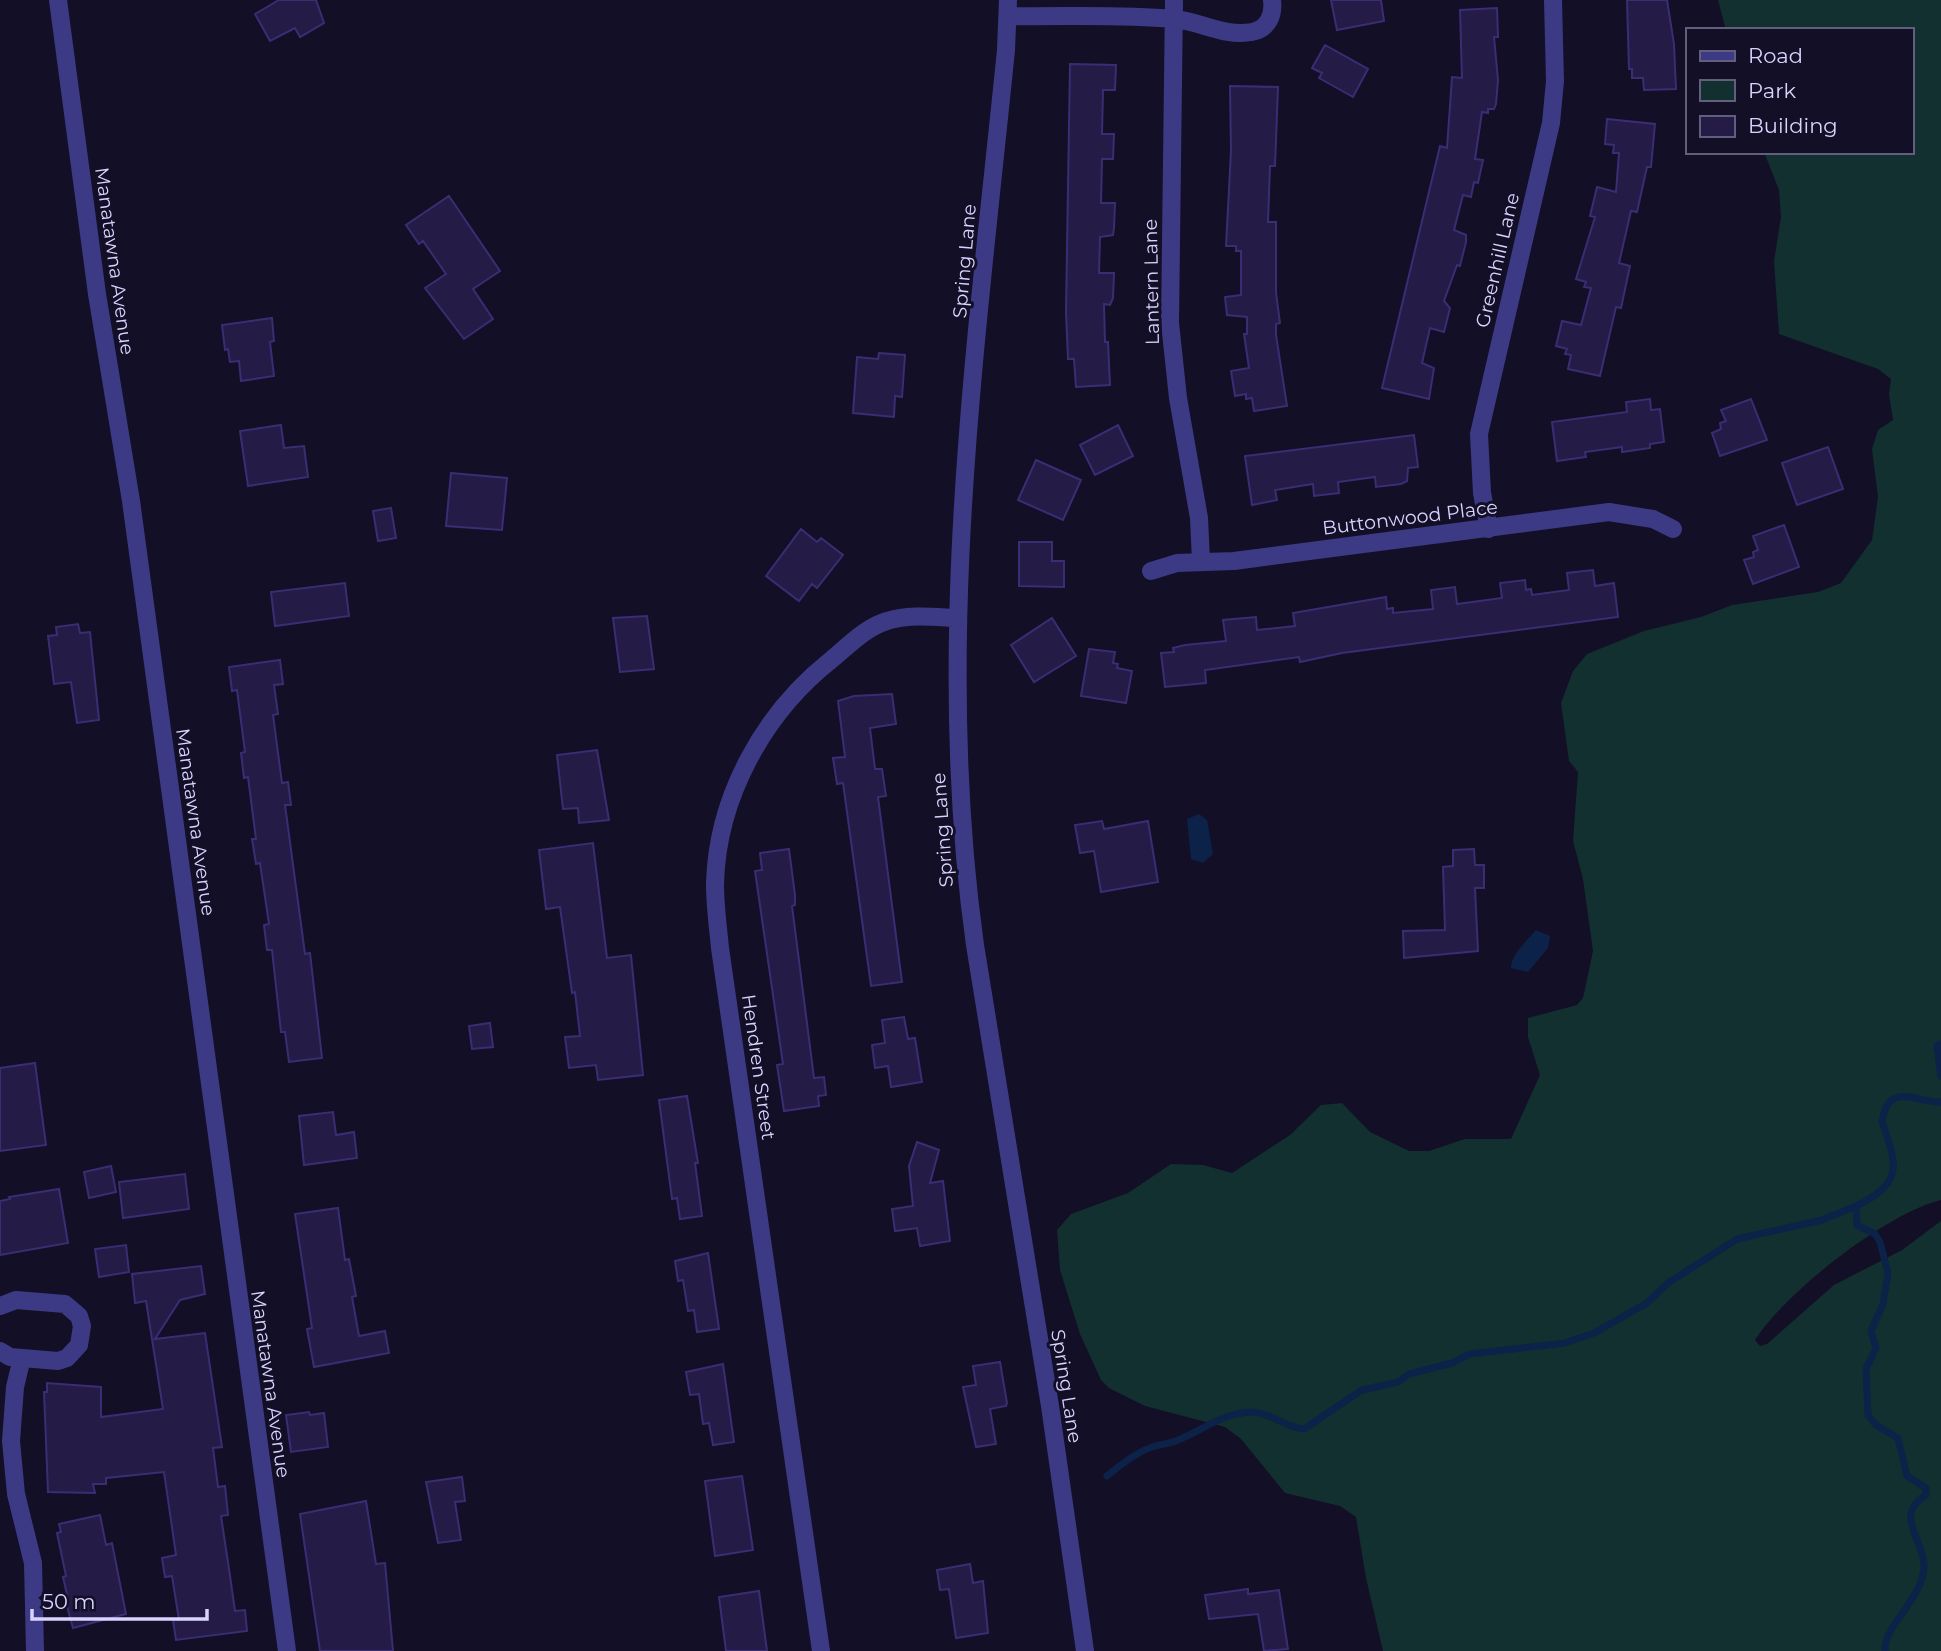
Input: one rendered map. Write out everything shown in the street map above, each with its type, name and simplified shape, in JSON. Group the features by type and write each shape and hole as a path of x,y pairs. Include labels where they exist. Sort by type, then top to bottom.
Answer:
{"street":[{"name":"Manatawna Avenue","path":"58,0 97,294 131,501 287,1651"},
{"name":"Lantern Lane","path":"1174,0 1170,323 1199,518 1201,561"},
{"path":"1008,8 1175,19 1218,32 1251,32 1266,24 1271,16 1272,0"},
{"name":"Greenhill Lane","path":"1489,529 1482,492 1479,434 1551,123 1555,81 1553,0"},
{"name":"Spring Lane","path":"1008,8 962,518 956,618 958,777 966,880 1050,1406 1085,1651"},
{"name":"Buttonwood Place","path":"1151,571 1177,563 1234,561 1609,512 1653,519 1673,529"},
{"name":"Hendren Street","path":"821,1651 720,948 715,884 718,855 730,803 755,747 770,723 804,683 873,626 901,617 956,618"},
{"path":"0,1306 16,1300 58,1302 73,1308 79,1316 82,1336 79,1345 67,1358 58,1361 22,1358 0,1351"},
{"path":"22,1358 15,1387 11,1441 16,1494 33,1563 35,1651"}],"green space":[{"path":"1718,0 1941,0 1941,1200 1893,1221 1839,1257 1789,1300 1755,1340 1760,1346 1767,1344 1834,1285 1902,1250 1941,1221 1941,1651 1383,1651 1366,1578 1356,1517 1340,1506 1285,1493 1241,1439 1225,1427 1145,1406 1109,1388 1101,1380 1080,1334 1060,1270 1057,1230 1071,1214 1128,1193 1171,1164 1203,1165 1232,1173 1290,1135 1321,1105 1342,1103 1370,1132 1409,1151 1429,1151 1465,1139 1511,1139 1540,1075 1528,1037 1528,1018 1577,1005 1583,998 1593,951 1583,879 1573,841 1578,772 1569,761 1561,703 1573,671 1587,654 1644,631 1701,617 1732,605 1818,592 1841,583 1872,540 1878,497 1872,449 1878,430 1893,420 1889,394 1891,379 1878,369 1779,334 1774,261 1781,217 1779,190 1765,154 1913,154 1913,28 1725,28"}],"water":[{"path":"1199,814 1207,820 1213,854 1203,863 1191,859 1187,819"},
{"path":"1536,930 1550,936 1548,948 1528,972 1511,968 1516,953"}],"building":[{"path":"279,0 316,0 324,23 300,37 295,28 270,41 255,14"},
{"path":"1331,0 1381,0 1384,21 1337,30"},
{"path":"1627,0 1667,0 1674,44 1676,89 1644,90 1643,78 1632,78 1632,69 1629,69"},
{"path":"1497,8 1498,37 1494,37 1498,80 1496,104 1494,109 1488,109 1488,113 1482,112 1475,159 1483,160 1478,183 1474,182 1471,197 1463,195 1454,230 1466,235 1466,242 1460,266 1457,265 1444,301 1450,308 1444,332 1430,328 1422,363 1434,368 1429,399 1382,388 1440,146 1447,148 1452,77 1462,78 1460,10"},
{"path":"1325,45 1368,69 1353,97 1319,78 1322,73 1312,68"},
{"path":"1070,64 1116,65 1115,90 1103,90 1102,134 1114,134 1113,159 1102,159 1101,203 1115,203 1114,228 1113,235 1100,237 1099,273 1114,273 1113,298 1110,305 1104,304 1110,385 1076,387 1074,359 1068,359 1066,312"},
{"path":"1230,86 1278,87 1275,166 1270,166 1268,222 1276,222 1276,293 1280,323 1276,324 1276,335 1287,406 1254,411 1252,398 1246,399 1246,394 1235,396 1231,371 1249,368 1244,334 1247,334 1247,317 1227,315 1225,297 1241,295 1241,251 1236,251 1236,246 1226,246 1231,151"},
{"path":"1607,119 1655,124 1651,167 1647,167 1637,212 1631,211 1619,263 1630,266 1621,308 1616,307 1600,376 1568,369 1571,355 1565,354 1567,349 1556,346 1562,321 1581,325 1591,288 1584,287 1586,282 1576,279 1595,217 1590,216 1597,187 1616,192 1619,153 1613,153 1614,145 1605,144"},
{"path":"449,196 500,271 473,289 493,319 464,339 425,288 446,274 423,241 419,244 406,225"},
{"path":"272,318 274,341 270,342 274,376 241,381 239,361 230,362 228,349 225,350 222,325"},
{"path":"879,353 905,355 902,397 895,396 894,417 853,413 857,357 878,359"},
{"path":"1650,399 1651,410 1660,409 1664,442 1650,444 1650,448 1622,452 1622,447 1585,452 1586,457 1557,461 1552,422 1627,412 1626,402"},
{"path":"1751,399 1767,440 1720,456 1712,433 1721,429 1720,423 1726,421 1721,410"},
{"path":"281,425 284,448 304,446 308,477 248,486 240,431"},
{"path":"1118,425 1133,456 1095,475 1080,445"},
{"path":"1414,435 1418,467 1408,468 1407,481 1401,484 1376,487 1375,477 1338,482 1339,493 1314,496 1313,484 1275,490 1277,500 1252,505 1245,456"},
{"path":"1828,447 1843,489 1797,505 1782,463"},
{"path":"1036,460 1081,480 1063,520 1018,500"},
{"path":"451,473 507,478 502,530 446,526"},
{"path":"391,508 396,538 378,541 373,511"},
{"path":"1784,525 1799,567 1753,584 1744,560 1754,557 1753,552 1758,550 1753,536"},
{"path":"801,529 817,542 821,538 843,555 817,588 812,584 799,601 766,576"},
{"path":"1019,542 1052,542 1052,561 1064,561 1064,587 1019,586"},
{"path":"1593,570 1595,586 1614,583 1618,617 1342,653 1300,662 1299,657 1205,670 1206,683 1165,687 1161,653 1174,652 1173,648 1185,645 1226,641 1223,620 1256,617 1257,630 1295,626 1293,613 1386,597 1387,609 1393,608 1393,613 1433,609 1431,590 1455,587 1457,604 1502,598 1500,583 1525,580 1526,590 1531,589 1532,595 1569,590 1567,573"},
{"path":"345,583 349,616 275,626 271,592"},
{"path":"647,616 654,669 620,672 613,618"},
{"path":"1052,618 1076,656 1034,682 1011,645"},
{"path":"78,624 80,633 90,632 99,720 77,723 71,682 54,684 48,636 57,635 56,627"},
{"path":"1089,649 1115,652 1113,663 1118,664 1117,668 1132,671 1126,703 1081,696"},
{"path":"280,660 283,684 274,685 278,714 273,715 282,783 288,782 291,805 285,805 305,954 310,953 322,1058 289,1062 285,1032 281,1032 272,950 267,950 264,925 269,924 260,863 256,864 252,839 256,839 248,777 244,778 241,753 245,752 237,690 232,691 229,667"},
{"path":"892,694 896,724 870,728 875,769 882,769 886,796 878,797 902,982 871,986 843,783 837,784 833,758 845,757 838,701 854,696"},
{"path":"597,750 609,820 579,823 578,808 563,809 557,755"},
{"path":"1102,821 1104,829 1148,821 1158,882 1101,892 1094,851 1080,853 1075,825"},
{"path":"593,843 607,958 631,955 643,1075 598,1080 596,1065 569,1068 565,1037 580,1036 575,992 572,993 560,907 546,909 539,850"},
{"path":"789,849 795,895 795,905 792,906 814,1078 824,1077 826,1095 818,1096 819,1106 784,1111 777,1065 783,1064 755,871 762,870 760,853"},
{"path":"1474,849 1475,865 1484,865 1484,888 1475,888 1478,951 1404,958 1403,931 1445,930 1443,867 1453,866 1453,850"},
{"path":"904,1017 908,1039 915,1038 922,1082 891,1087 888,1066 875,1068 872,1045 885,1043 882,1020"},
{"path":"490,1023 493,1047 472,1049 469,1026"},
{"path":"35,1063 46,1145 0,1151 0,1068"},
{"path":"687,1096 698,1163 695,1163 702,1216 680,1219 677,1198 672,1199 659,1100"},
{"path":"333,1112 336,1135 354,1132 357,1158 304,1165 299,1116"},
{"path":"917,1142 939,1150 930,1183 943,1181 950,1241 920,1246 917,1228 895,1231 892,1209 913,1206 909,1166"},
{"path":"111,1166 116,1192 89,1198 84,1172"},
{"path":"185,1174 189,1209 123,1218 119,1182"},
{"path":"59,1189 68,1243 0,1255 0,1201 10,1199 9,1197"},
{"path":"338,1208 345,1260 349,1259 356,1296 352,1297 359,1336 385,1331 389,1353 314,1367 307,1329 312,1328 295,1214"},
{"path":"126,1245 129,1272 99,1277 95,1249"},
{"path":"708,1253 719,1329 697,1332 694,1310 688,1311 683,1280 678,1281 675,1261"},
{"path":"201,1266 205,1294 180,1300 155,1339 205,1333 222,1447 213,1448 218,1487 225,1486 228,1515 221,1516 235,1611 245,1610 247,1631 176,1640 173,1620 179,1620 172,1576 165,1577 162,1558 176,1555 164,1472 106,1478 106,1484 93,1484 95,1493 48,1492 44,1392 47,1392 47,1383 101,1387 101,1417 163,1409 146,1301 135,1303 132,1274"},
{"path":"1000,1362 1007,1403 1006,1406 990,1409 996,1444 976,1447 963,1387 976,1385 973,1366"},
{"path":"723,1364 734,1442 713,1445 709,1423 703,1424 699,1394 690,1395 686,1372"},
{"path":"309,1412 310,1415 324,1413 328,1447 291,1452 286,1415"},
{"path":"742,1476 753,1550 715,1556 705,1481"},
{"path":"462,1477 465,1501 455,1502 461,1540 438,1543 426,1482"},
{"path":"366,1501 376,1564 385,1563 393,1651 320,1651 300,1514"},
{"path":"100,1515 106,1545 112,1543 126,1614 73,1628 65,1599 68,1599 57,1533 61,1532 59,1524"},
{"path":"970,1564 973,1583 983,1581 988,1633 956,1638 949,1589 940,1590 937,1570"},
{"path":"1248,1589 1248,1594 1279,1590 1288,1649 1264,1651 1258,1614 1209,1619 1205,1595"},
{"path":"759,1591 767,1651 726,1651 719,1597"}],"waterway":[{"path":"1941,1044 1937,1046 1941,1076"},
{"path":"1885,1651 1886,1641 1912,1599 1923,1575 1924,1563 1911,1519 1912,1510 1926,1495 1926,1488 1907,1476 1898,1438 1876,1425 1868,1415 1866,1369 1876,1348 1871,1331 1883,1304 1888,1273 1880,1242 1875,1234 1857,1225 1856,1206 1882,1189 1893,1172 1891,1150 1882,1122 1890,1101 1905,1097 1941,1102"},
{"path":"1107,1476 1152,1447 1175,1441 1237,1414 1259,1413 1304,1429 1362,1390 1398,1382 1409,1374 1452,1363 1470,1354 1565,1343 1594,1333 1647,1303 1668,1283 1737,1239 1822,1220 1856,1206"}]}
